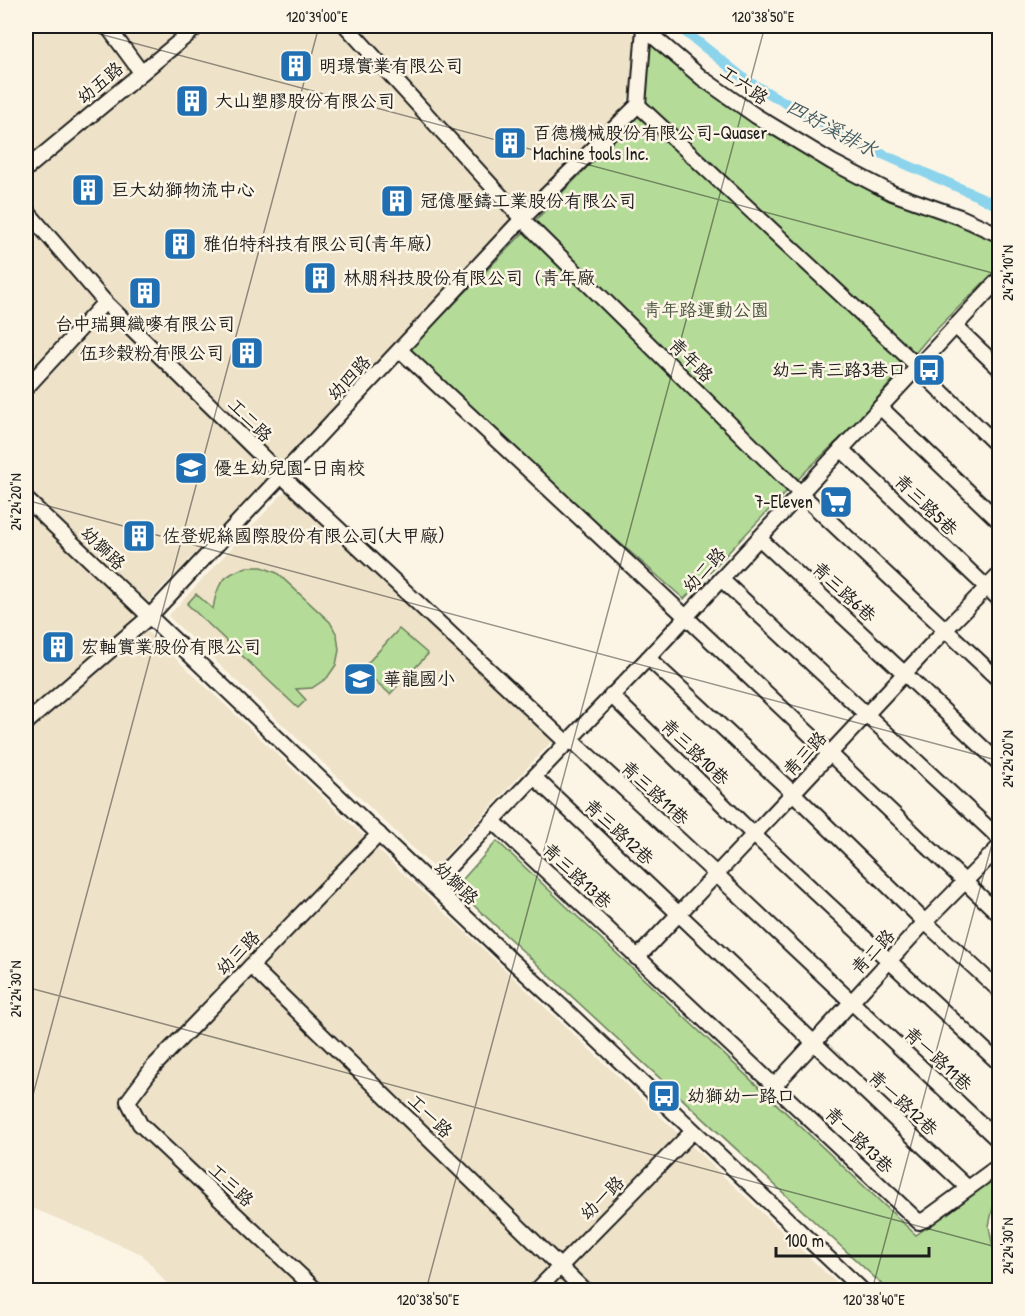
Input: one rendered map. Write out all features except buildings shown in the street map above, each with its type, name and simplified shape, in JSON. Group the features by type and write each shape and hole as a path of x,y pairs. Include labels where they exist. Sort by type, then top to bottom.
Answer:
{"street":[{"path":"107,26 141,72"},
{"name":"幼五路","path":"26,169 198,26"},
{"name":"青年路","path":"346,26 522,219 800,493 999,681"},
{"path":"642,27 638,105 913,362 999,448"},
{"name":"工六路","path":"642,27 702,78 756,116 832,162 892,193 960,217 999,235"},
{"name":"幼四路","path":"26,723 149,617 522,219 638,105"},
{"name":"工二路","path":"26,210 105,302 281,475 566,742"},
{"name":"幼二路","path":"432,885 648,658 955,326 996,288"},
{"path":"26,388 105,302"},
{"path":"955,326 999,369"},
{"path":"400,350 686,617 999,915"},
{"path":"880,407 999,522"},
{"name":"青三路5巷","path":"841,449 999,600"},
{"name":"幼獅路","path":"26,499 862,1290"},
{"name":"青三路6巷","path":"759,538 999,764"},
{"name":"青三路","path":"638,958 999,574"},
{"path":"721,579 999,839"},
{"path":"648,658 999,991"},
{"name":"青三路10巷","path":"611,695 754,835 999,1064"},
{"name":"青三路11巷","path":"566,742 576,744 851,1003"},
{"name":"青三路12巷","path":"534,777 813,1043"},
{"name":"青三路13巷","path":"492,820 775,1085"},
{"name":"幼三路","path":"128,1101 154,1066 379,834"},
{"name":"青二路","path":"775,1085 925,922 999,846"},
{"name":"工一路","path":"251,966 584,1290"},
{"name":"青一路11巷","path":"851,1003 999,1142"},
{"name":"青一路12巷","path":"813,1043 968,1188"},
{"name":"青一路13巷","path":"775,1085 920,1222 968,1188"},
{"name":"工三路","path":"128,1101 140,1124 316,1290"},
{"name":"幼一路","path":"537,1290 693,1131"},
{"path":"968,1188 999,1165"}],"shaded area":[{"path":"26,26 626,26 644,44 626,106 133,618 844,1290 172,1290 142,1254 32,1208 26,1202"},
{"name":"華龍國小","path":"286,490 552,741 434,868 168,616"}],"green space":[{"name":"青年路運動公園","path":"649,42 693,73 729,106 773,133 891,200 955,223 999,243 999,267 928,338 859,420 807,470 684,599 548,480 410,349 638,115"},
{"path":"247,567 262,567 277,573 330,622 337,635 339,650 336,665 327,678 312,688 296,689 306,700 298,708 187,604 196,594 213,609 216,593 226,577"},
{"path":"399,629 428,654 390,694 362,669"},
{"path":"497,841 916,1235 999,1175 999,1192 995,1198 989,1226 994,1253 999,1260 999,1290 888,1290 455,888"}],"waterway":[{"name":"四好溪排水","path":"678,26 746,80 848,139 1000,207"}],"place":[{"name":"明璟實業有限公司","path":"296,66"},
{"name":"大山塑膠股份有限公司","path":"192,101"},
{"name":"百德機械股份有限公司-Quaser Machine tools Inc.","path":"510,143"},
{"name":"巨大幼獅物流中心","path":"88,190"},
{"name":"冠億壓鑄工業股份有限公司","path":"397,201"},
{"name":"雅伯特科技有限公司(青年廠)","path":"180,244"},
{"name":"林朋科技股份有限公司（青年廠","path":"320,278"},
{"name":"台中瑞興織嘜有限公司","path":"145,293"},
{"name":"伍珍穀粉有限公司","path":"247,353"},
{"name":"幼二青三路3巷口","path":"929,370"},
{"name":"優生幼兒園-日南校","path":"191,468"},
{"name":"7-Eleven","path":"836,502"},
{"name":"佐登妮絲國際股份有限公司(大甲廠)","path":"139,536"},
{"name":"宏軸實業股份有限公司","path":"58,647"},
{"name":"華龍國小","path":"360,679"},
{"name":"幼獅幼一路口","path":"664,1096"}]}
